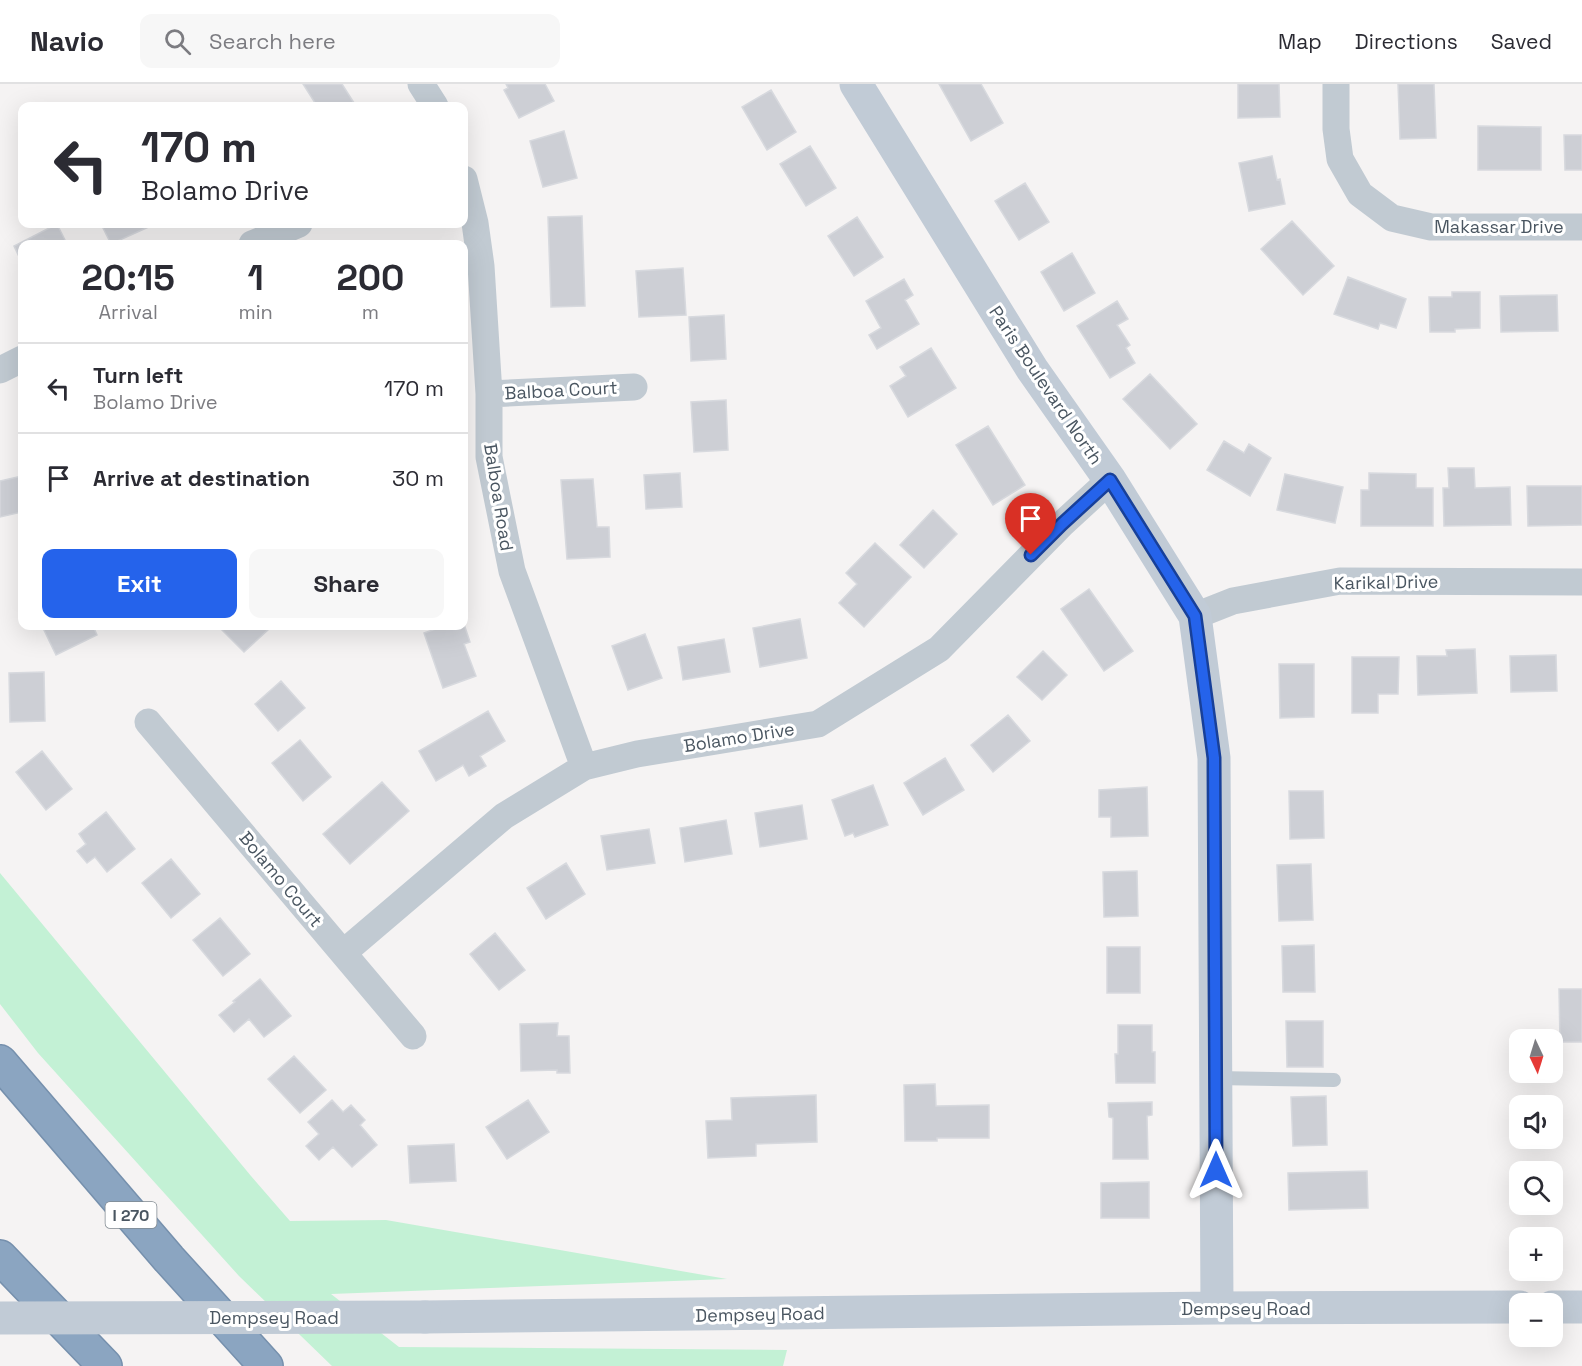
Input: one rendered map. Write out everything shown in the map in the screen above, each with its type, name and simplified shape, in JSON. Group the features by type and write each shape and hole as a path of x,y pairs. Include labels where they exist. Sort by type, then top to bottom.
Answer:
{"highway":[{"name":"I 270","path":"0,1062 169,1259 266,1366"},
{"path":"0,1257 105,1366"}],"main road":[{"name":"Paris Boulevard North","path":"856,84 1032,369 1110,480 1195,616 1214,758 1217,1308"},
{"name":"Dempsey Road","path":"0,1318 425,1317 1509,1307"},
{"path":"1563,1307 1582,1307"}],"street":[{"path":"422,84 433,102"},
{"name":"Makassar Drive","path":"1336,84 1336,129 1340,159 1360,194 1392,218 1431,227 1582,227"},
{"name":"Balboa Road","path":"468,195 475,223 481,266 489,394 489,457 512,571 584,767"},
{"path":"261,240 290,228"},
{"path":"0,370 18,360"},
{"name":"Balboa Court","path":"489,394 634,387"},
{"name":"Bolamo Drive","path":"343,953 504,816 584,767 637,754 818,724 939,649 1062,524 1110,480"},
{"name":"Karikal Drive","path":"1195,616 1233,601 1340,581 1582,582"},
{"name":"Bolamo Court","path":"148,722 413,1036"}],"lane":[{"path":"1216,1078 1334,1080"}],"green space":[{"path":"0,873 290,1221 386,1220 727,1279 331,1294 399,1347 787,1350 783,1366 332,1366 239,1276 38,1053 0,1004"}],"building":[{"path":"303,84 342,84 353,102 314,102"},
{"path":"506,84 545,84 554,101 519,118 504,90 508,88"},
{"path":"939,84 981,84 1003,123 971,141"},
{"path":"1238,84 1279,84 1280,117 1238,118"},
{"path":"1398,84 1434,84 1436,138 1400,139"},
{"path":"771,90 796,132 767,150 742,107"},
{"path":"1478,126 1541,127 1541,170 1478,170"},
{"path":"564,131 577,178 543,187 530,141"},
{"path":"1564,135 1582,135 1582,170 1565,170"},
{"path":"810,146 836,188 806,206 780,164"},
{"path":"1272,156 1285,204 1249,211 1239,163"},
{"path":"1025,183 1049,222 1019,240 995,201"},
{"path":"582,216 585,306 551,307 548,217"},
{"path":"857,217 883,257 854,276 828,236"},
{"path":"1292,221 1334,266 1303,295 1261,249"},
{"path":"49,228 59,228 65,240 26,240"},
{"path":"103,228 146,228 120,240 109,240"},
{"path":"1072,253 1095,293 1064,311 1041,272"},
{"path":"683,268 686,315 639,317 636,271"},
{"path":"1348,277 1406,299 1396,328 1380,323 1378,329 1334,314"},
{"path":"904,279 913,295 905,300 919,324 877,349 869,335 881,328 866,301"},
{"path":"1452,292 1480,292 1480,328 1455,329 1455,332 1430,332 1429,297 1452,297"},
{"path":"1557,295 1558,331 1501,332 1500,296"},
{"path":"1117,301 1128,319 1117,325 1130,345 1126,348 1135,363 1110,378 1077,326"},
{"path":"724,315 726,359 691,361 689,317"},
{"path":"931,348 956,388 908,417 890,386 906,376 900,367"},
{"path":"1150,374 1197,424 1170,449 1123,399"},
{"path":"726,400 728,450 694,452 691,402"},
{"path":"988,426 1025,485 993,505 956,445"},
{"path":"1224,441 1244,453 1249,444 1271,458 1250,496 1207,470"},
{"path":"1448,468 1474,468 1475,488 1510,487 1511,525 1444,526 1443,488 1449,488"},
{"path":"680,473 682,507 646,509 644,475"},
{"path":"1369,473 1416,474 1416,488 1433,488 1433,526 1361,526 1361,490 1369,490"},
{"path":"1285,474 1343,487 1335,523 1277,510"},
{"path":"18,477 18,513 0,517 0,481"},
{"path":"593,479 597,527 609,527 610,557 567,559 561,480"},
{"path":"1527,486 1582,486 1582,525 1528,526"},
{"path":"933,510 957,534 924,568 900,545"},
{"path":"875,543 911,577 864,627 839,603 857,584 846,573"},
{"path":"1089,589 1133,651 1104,671 1061,609"},
{"path":"800,619 807,658 760,667 753,628"},
{"path":"44,630 95,630 97,635 56,655"},
{"path":"222,630 268,630 244,652"},
{"path":"433,630 466,630 470,642 464,644 476,676 443,688 424,633"},
{"path":"645,634 662,678 628,690 612,646"},
{"path":"724,639 730,672 683,680 678,647"},
{"path":"1475,649 1477,693 1418,695 1417,656 1447,656 1446,650"},
{"path":"1043,651 1067,675 1042,700 1017,677"},
{"path":"1556,655 1557,691 1511,692 1510,656"},
{"path":"1352,657 1399,657 1398,694 1378,694 1378,713 1352,713"},
{"path":"1279,664 1314,664 1314,717 1280,718"},
{"path":"44,672 45,721 10,722 9,673"},
{"path":"281,681 305,708 278,731 255,704"},
{"path":"488,711 505,741 480,756 486,766 469,776 463,765 436,781 419,751"},
{"path":"1008,715 1030,741 993,772 971,745"},
{"path":"300,740 331,777 303,801 272,763"},
{"path":"42,751 72,789 46,810 16,772"},
{"path":"945,758 964,790 923,815 904,783"},
{"path":"382,782 409,811 350,864 323,834"},
{"path":"873,785 888,825 855,837 853,833 845,836 832,800"},
{"path":"1147,787 1148,836 1111,837 1111,817 1099,817 1099,790"},
{"path":"1289,791 1323,791 1324,838 1290,839"},
{"path":"802,805 807,839 760,847 755,813"},
{"path":"106,812 135,849 107,872 95,857 87,863 77,851 86,844 79,834"},
{"path":"726,820 732,854 685,862 680,828"},
{"path":"649,829 655,863 607,870 601,836"},
{"path":"171,859 200,894 171,918 142,883"},
{"path":"566,863 585,894 546,919 527,888"},
{"path":"1311,864 1313,920 1279,921 1277,865"},
{"path":"1137,871 1138,916 1104,917 1103,872"},
{"path":"220,918 250,954 223,976 193,940"},
{"path":"495,933 525,970 499,990 470,954"},
{"path":"1314,945 1315,992 1283,992 1282,946"},
{"path":"1107,947 1140,947 1140,993 1107,993"},
{"path":"260,979 291,1016 264,1037 249,1019 234,1032 219,1015"},
{"path":"1559,989 1582,989 1582,1042 1563,1042 1563,1029 1560,1029"},
{"path":"1286,1021 1323,1021 1323,1067 1287,1067"},
{"path":"558,1023 557,1036 569,1036 570,1073 557,1073 557,1070 521,1071 520,1024"},
{"path":"1118,1025 1152,1025 1155,1083 1116,1083 1115,1054 1118,1054"},
{"path":"294,1056 326,1090 300,1113 268,1079"},
{"path":"935,1084 936,1106 989,1105 989,1138 937,1138 937,1141 905,1141 904,1085"},
{"path":"816,1095 817,1142 756,1144 756,1156 708,1158 706,1121 732,1120 731,1098"},
{"path":"1326,1096 1327,1145 1293,1146 1291,1097"},
{"path":"332,1100 343,1112 351,1105 365,1120 360,1125 377,1145 352,1167 333,1147 319,1160 306,1146 319,1134 308,1122"},
{"path":"528,1100 549,1132 507,1159 486,1127"},
{"path":"1152,1102 1152,1115 1147,1116 1148,1159 1113,1159 1113,1118 1109,1117 1108,1103"},
{"path":"454,1144 456,1181 410,1183 408,1146"},
{"path":"1367,1171 1368,1208 1289,1210 1288,1173"},
{"path":"1149,1182 1149,1218 1101,1218 1101,1183"}],"route":[{"path":"1031,555 1110,480 1195,616 1214,758 1216,1170"}]}
